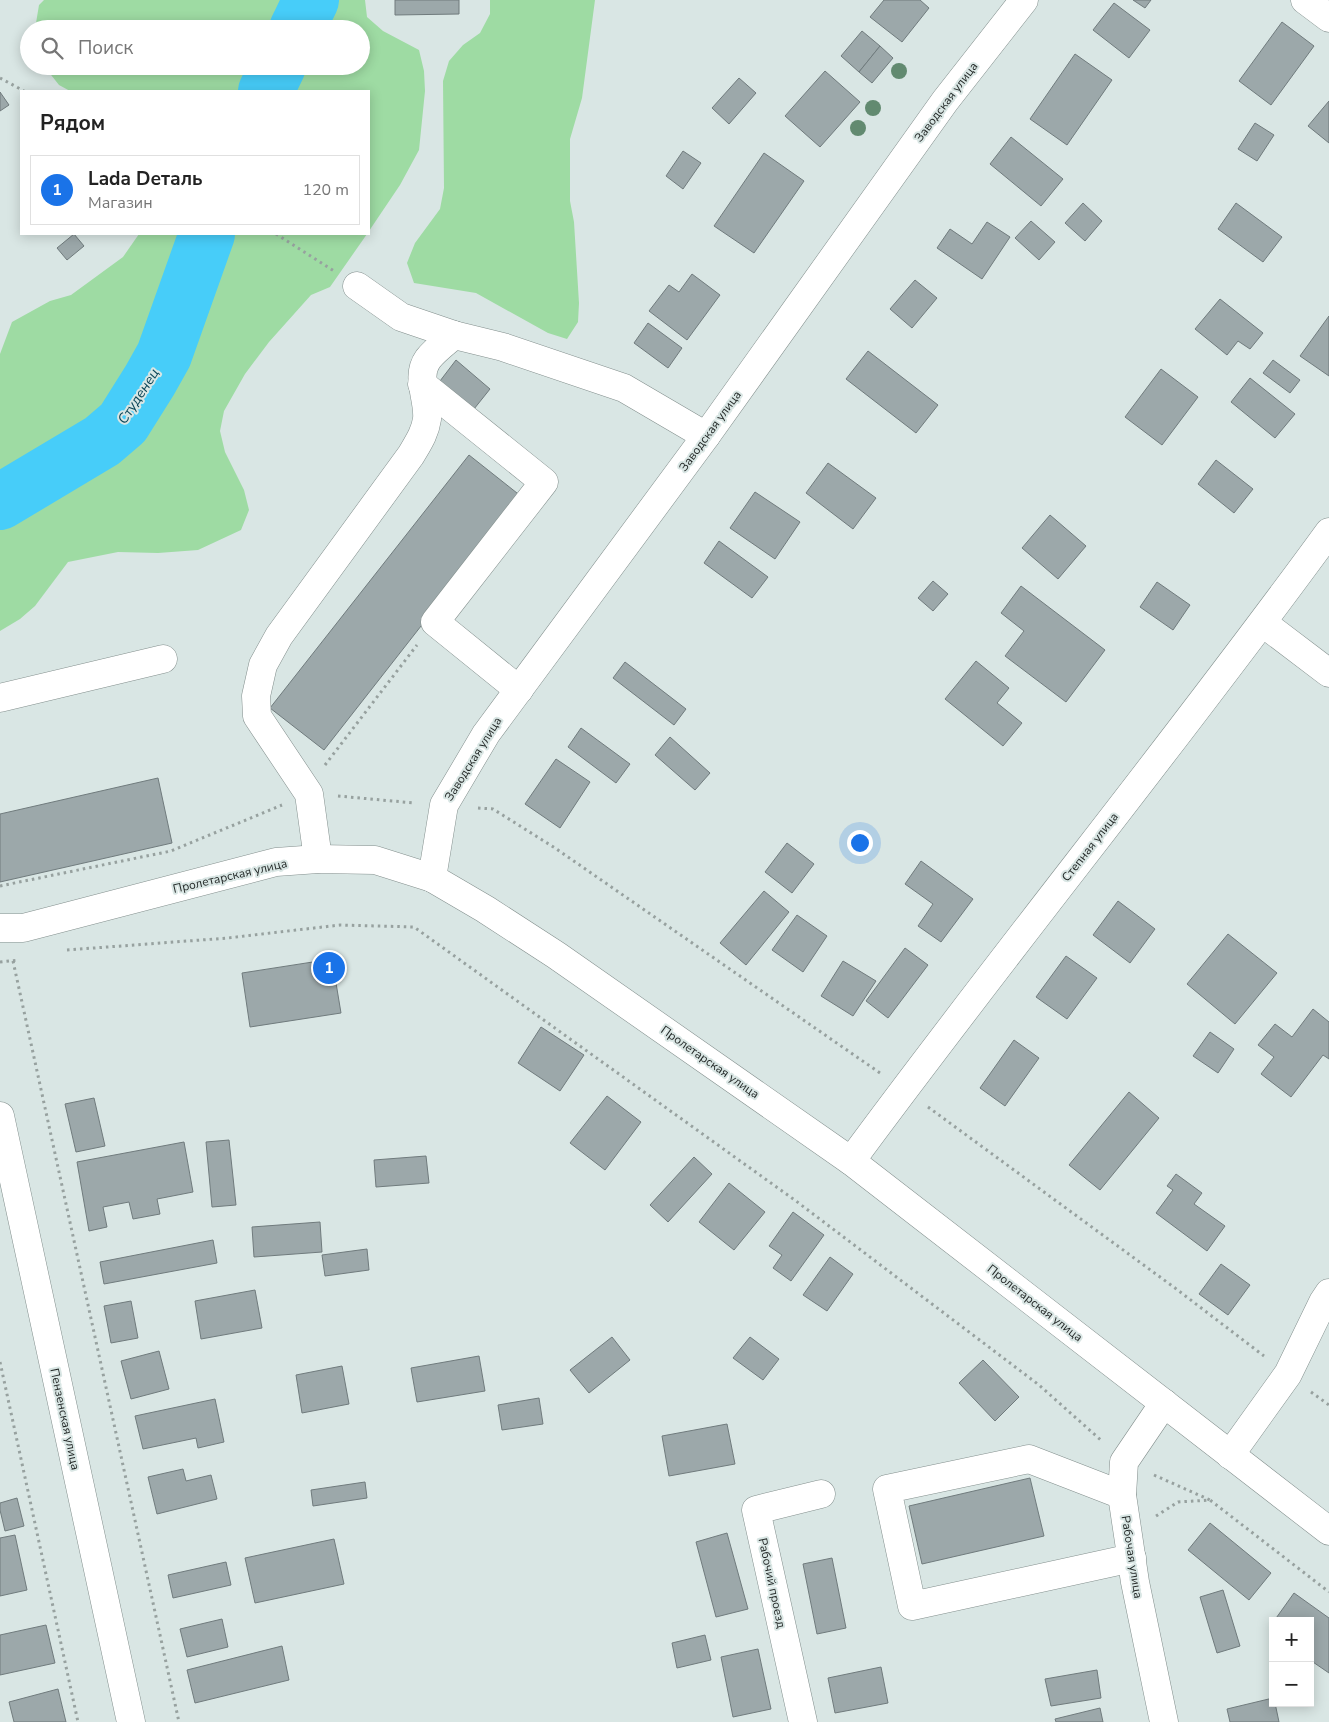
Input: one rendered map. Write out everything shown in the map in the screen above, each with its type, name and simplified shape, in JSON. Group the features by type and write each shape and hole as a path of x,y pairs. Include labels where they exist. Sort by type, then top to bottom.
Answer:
{"street":[{"name":"Заводская улица","path":"432,878 444,805 486,734 706,436 945,101 1024,0"},
{"path":"1305,0 1329,18"},
{"path":"358,286 401,318 454,335 503,347 624,388 706,436"},
{"path":"318,859 309,794 257,716 256,696 263,665 279,636 412,455 423,434 427,410 422,384 423,371 428,359 454,335"},
{"path":"422,384 544,482 435,622 519,690"},
{"name":"Степная улица","path":"851,1161 904,1089 1263,623 1329,532"},
{"path":"1263,623 1329,673"},
{"path":"0,698 163,659"},
{"name":"Пролетарская улица","path":"0,928 23,928 276,862 318,859 376,860 432,878 485,909 556,955 851,1161 1329,1531"},
{"name":"Пензенская улица","path":"0,1116 131,1722"},
{"path":"1230,1455 1288,1374 1322,1302 1329,1293"},
{"path":"1124,1462 1164,1403"},
{"path":"1122,1496 1029,1459 887,1489 912,1606 1132,1558"},
{"name":"Рабочая улица","path":"1124,1462 1122,1496 1164,1722"},
{"name":"Рабочий проезд","path":"803,1722 756,1510 821,1494"}],"path":[{"path":"0,78 22,90"},
{"path":"278,235 358,286"},
{"path":"309,794 324,765 435,622"},
{"path":"0,886 171,851 309,794 493,809 599,877 904,1089 1167,1282 1329,1404"},
{"path":"64,950 228,938 340,926 414,927 804,1207 1039,1385 1124,1462 1210,1500 1329,1592"},
{"path":"0,962 21,959"},
{"path":"13,961 178,1722"},
{"path":"0,1362 78,1722"},
{"path":"1155,1523 1156,1515 1178,1502 1210,1500"}],"green space":[{"path":"44,0 365,0 367,17 383,31 419,50 424,71 425,91 419,150 400,185 370,230 370,90 68,90 59,85 51,75 370,75 370,20 36,20 39,5"},
{"path":"490,0 595,0 582,98 570,139 570,201 574,222 579,303 578,322 567,339 548,333 476,293 414,283 407,263 415,243 440,209 444,188 443,81 449,61 463,45 480,33 490,14"},
{"path":"138,235 366,235 330,287 311,295 269,342 245,374 224,411 220,431 225,452 244,490 249,510 241,530 198,550 158,553 118,552 68,562 35,606 20,619 0,631 0,354 12,322 50,301 71,295 123,257"}],"building":[{"path":"395,0 459,0 459,14 395,15"},
{"path":"884,0 920,0 929,8 902,42 870,17"},
{"path":"1133,0 1151,0 1145,8"},
{"path":"1114,3 1150,30 1129,58 1093,30"},
{"path":"1282,22 1314,46 1271,105 1239,81"},
{"path":"862,31 880,46 859,72 841,56"},
{"path":"880,46 893,58 872,83 859,72"},
{"path":"1075,54 1112,80 1067,145 1030,119"},
{"path":"825,71 860,102 820,147 785,116"},
{"path":"739,78 756,93 729,124 712,108"},
{"path":"0,92 9,105 0,111"},
{"path":"1329,101 1329,143 1308,126"},
{"path":"1255,123 1274,135 1257,161 1238,149"},
{"path":"1011,137 1063,179 1041,206 990,164"},
{"path":"683,151 701,163 683,189 666,176"},
{"path":"764,153 804,181 754,253 714,226"},
{"path":"1083,203 1102,221 1085,241 1065,223"},
{"path":"1236,203 1282,237 1263,262 1218,229"},
{"path":"1031,221 1055,242 1039,260 1015,238"},
{"path":"987,222 1010,237 982,279 937,248 950,229 972,244"},
{"path":"73,235 84,246 67,260 57,248"},
{"path":"692,274 720,295 687,340 649,311 669,285 679,292"},
{"path":"915,280 937,298 912,328 890,309"},
{"path":"1220,299 1263,333 1250,349 1238,341 1227,355 1195,329"},
{"path":"1329,316 1329,376 1300,356"},
{"path":"648,323 682,348 668,368 634,343"},
{"path":"868,351 938,405 916,433 846,379"},
{"path":"456,360 490,389 474,409 440,381"},
{"path":"1273,360 1300,380 1290,393 1263,373"},
{"path":"1161,369 1198,397 1162,445 1125,417"},
{"path":"1250,378 1295,414 1275,438 1231,402"},
{"path":"469,455 522,497 324,750 270,708"},
{"path":"1216,460 1253,489 1234,513 1198,484"},
{"path":"828,463 876,498 853,529 806,493"},
{"path":"755,492 800,522 775,559 730,528"},
{"path":"1050,515 1086,546 1058,579 1022,548"},
{"path":"719,541 768,577 752,598 704,563"},
{"path":"933,581 948,594 933,611 918,598"},
{"path":"1157,582 1190,605 1173,630 1140,607"},
{"path":"1021,586 1105,650 1066,702 1005,656 1024,631 1001,613"},
{"path":"976,661 1009,688 997,703 1022,723 1003,746 945,699"},
{"path":"625,662 686,709 674,725 613,678"},
{"path":"581,728 630,764 616,783 568,747"},
{"path":"670,737 710,773 695,790 655,755"},
{"path":"556,759 590,782 560,828 525,804"},
{"path":"158,778 172,843 0,882 0,814"},
{"path":"787,843 814,864 792,893 765,872"},
{"path":"921,861 973,899 941,942 918,926 933,904 905,884"},
{"path":"764,891 789,912 746,965 720,943"},
{"path":"1118,901 1155,929 1130,963 1093,935"},
{"path":"797,915 827,936 803,972 772,950"},
{"path":"1228,934 1277,973 1235,1024 1187,984"},
{"path":"905,948 928,965 888,1018 866,1001"},
{"path":"1066,956 1097,978 1067,1019 1036,997"},
{"path":"332,959 341,1013 250,1027 242,973"},
{"path":"843,961 876,981 853,1016 821,996"},
{"path":"1313,1009 1329,1022 1329,1059 1323,1055 1291,1097 1261,1074 1274,1057 1258,1045 1275,1024 1292,1037"},
{"path":"541,1027 584,1055 560,1091 518,1063"},
{"path":"1210,1032 1234,1049 1218,1073 1193,1056"},
{"path":"1014,1040 1039,1058 1005,1106 980,1088"},
{"path":"1129,1092 1159,1118 1100,1190 1069,1165"},
{"path":"607,1096 641,1122 605,1170 570,1143"},
{"path":"94,1098 105,1146 76,1152 65,1104"},
{"path":"229,1140 236,1205 212,1207 206,1142"},
{"path":"184,1142 193,1192 157,1199 160,1214 133,1219 129,1202 103,1207 107,1227 89,1231 77,1162"},
{"path":"426,1156 429,1183 376,1187 374,1160"},
{"path":"694,1157 712,1174 668,1222 650,1205"},
{"path":"1176,1174 1202,1193 1194,1204 1225,1226 1207,1251 1156,1213 1173,1190 1167,1186"},
{"path":"729,1183 765,1212 734,1250 699,1222"},
{"path":"793,1212 824,1235 791,1281 773,1268 782,1255 769,1246"},
{"path":"320,1222 322,1252 254,1257 252,1227"},
{"path":"213,1240 217,1263 104,1284 100,1262"},
{"path":"367,1249 369,1270 325,1276 322,1255"},
{"path":"830,1257 853,1274 827,1311 803,1295"},
{"path":"1221,1264 1250,1285 1228,1315 1199,1294"},
{"path":"255,1290 262,1328 201,1339 195,1301"},
{"path":"131,1301 138,1338 111,1343 104,1306"},
{"path":"612,1337 630,1360 589,1393 570,1370"},
{"path":"750,1337 779,1359 763,1380 733,1358"},
{"path":"159,1351 169,1389 131,1399 121,1361"},
{"path":"479,1356 485,1391 417,1402 411,1368"},
{"path":"983,1360 1019,1397 995,1421 959,1383"},
{"path":"342,1366 349,1404 302,1413 296,1375"},
{"path":"539,1398 543,1424 502,1430 498,1405"},
{"path":"215,1399 224,1442 198,1448 196,1438 143,1449 135,1416"},
{"path":"727,1424 735,1464 669,1476 662,1436"},
{"path":"183,1469 186,1481 211,1475 217,1499 157,1514 148,1477"},
{"path":"1030,1478 1044,1536 922,1564 909,1506"},
{"path":"365,1482 367,1498 313,1506 311,1490"},
{"path":"17,1498 24,1526 5,1531 0,1503"},
{"path":"1210,1523 1271,1573 1249,1600 1188,1550"},
{"path":"727,1533 748,1609 716,1617 696,1542"},
{"path":"15,1535 27,1590 0,1596 0,1538"},
{"path":"334,1539 344,1584 255,1603 245,1558"},
{"path":"832,1558 846,1628 817,1634 803,1564"},
{"path":"226,1562 231,1585 173,1598 168,1575"},
{"path":"1223,1590 1240,1646 1217,1653 1200,1597"},
{"path":"1294,1593 1329,1618 1329,1673 1314,1663 1314,1617 1277,1617"},
{"path":"222,1619 228,1647 187,1657 180,1629"},
{"path":"46,1625 55,1663 0,1675 0,1635"},
{"path":"705,1635 711,1660 677,1668 672,1643"},
{"path":"282,1646 289,1680 195,1703 187,1670"},
{"path":"758,1649 771,1709 733,1717 721,1657"},
{"path":"881,1667 888,1703 835,1713 828,1678"},
{"path":"1097,1670 1101,1698 1051,1706 1045,1679"},
{"path":"58,1689 66,1722 14,1722 9,1702"},
{"path":"1269,1699 1269,1707 1276,1707 1279,1722 1230,1722 1227,1709"},
{"path":"1100,1708 1103,1722 1056,1722 1055,1719"}],"waterway":[{"name":"Студенец","path":"301,20 311,0"},
{"name":"Студенец","path":"266,90 274,75"},
{"name":"Студенец","path":"0,502 102,441 123,423 164,355 207,235"}],"place":[{"name":"Lada Dеталь","path":"329,968"}]}
